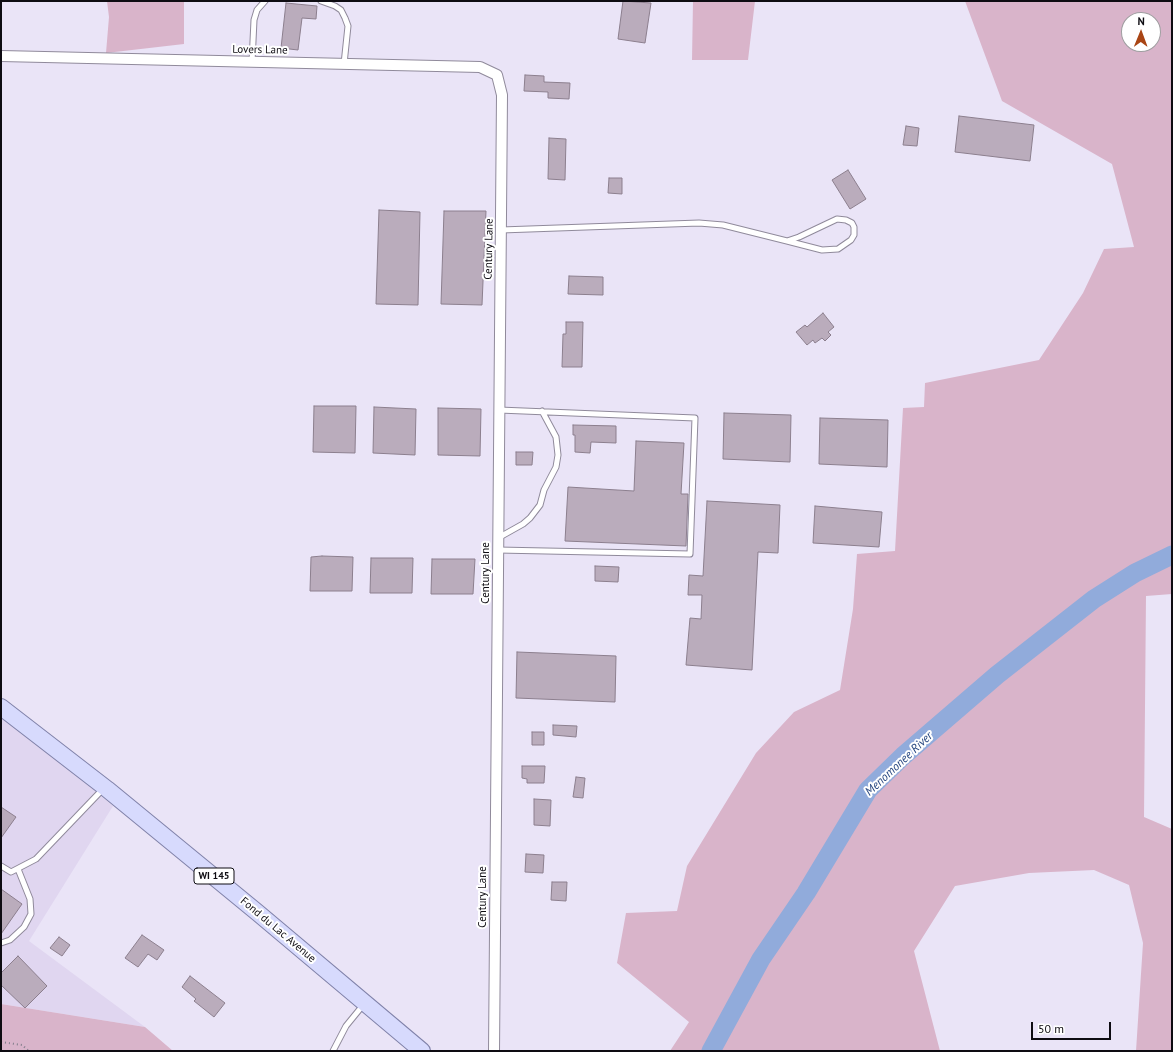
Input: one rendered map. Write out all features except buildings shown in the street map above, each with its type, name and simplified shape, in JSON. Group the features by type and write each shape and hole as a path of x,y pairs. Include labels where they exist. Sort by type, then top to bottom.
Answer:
{"main road":[{"name":"Fond du Lac Avenue","path":"1,707 104,787 422,1051"}],"street":[{"name":"Lovers Lane","path":"1,56 480,67 497,75 502,95"},
{"name":"Century Lane","path":"494,1051 502,95"}],"lane":[{"path":"252,62 254,20 257,10 265,1"},
{"path":"321,1 341,10 348,26 344,64"},
{"path":"501,230 699,223 722,225 787,240 822,250 838,249 851,240 854,234 854,227 852,222 837,219 800,237 787,240"},
{"path":"498,550 690,554 695,418 499,410"},
{"path":"498,538 530,518 540,505 544,490 556,467 558,455 556,437 542,411"},
{"path":"1,866 11,872 36,859 104,787"},
{"path":"1,942 10,940 24,927 31,914 30,899 18,869"},
{"path":"333,1051 346,1026 365,1003"}],"path":[{"path":"1,1042 22,1045 29,1051"}],"shaded area":[{"path":"107,1 184,1 184,44 106,53 109,17"},
{"path":"693,1 755,1 748,60 692,60"},
{"path":"965,1 1172,1 1172,594 1146,596 1144,817 1172,829 1172,1051 1136,1051 1143,943 1129,885 1094,870 1029,873 955,886 914,951 940,1051 670,1051 689,1022 617,963 626,913 677,911 687,866 756,753 794,712 840,690 853,609 857,554 895,551 903,408 924,407 925,383 1039,360 1083,293 1104,249 1134,247 1112,164 1002,101"},
{"path":"1,715 35,740 113,806 29,941 145,1027 1,1004"},
{"path":"1,1004 145,1027 173,1051 1,1051"}],"waterway":[{"name":"Menomonee River","path":"711,1051 761,959 806,893 868,790 903,756 997,675 1094,599 1135,573 1172,555"}]}
